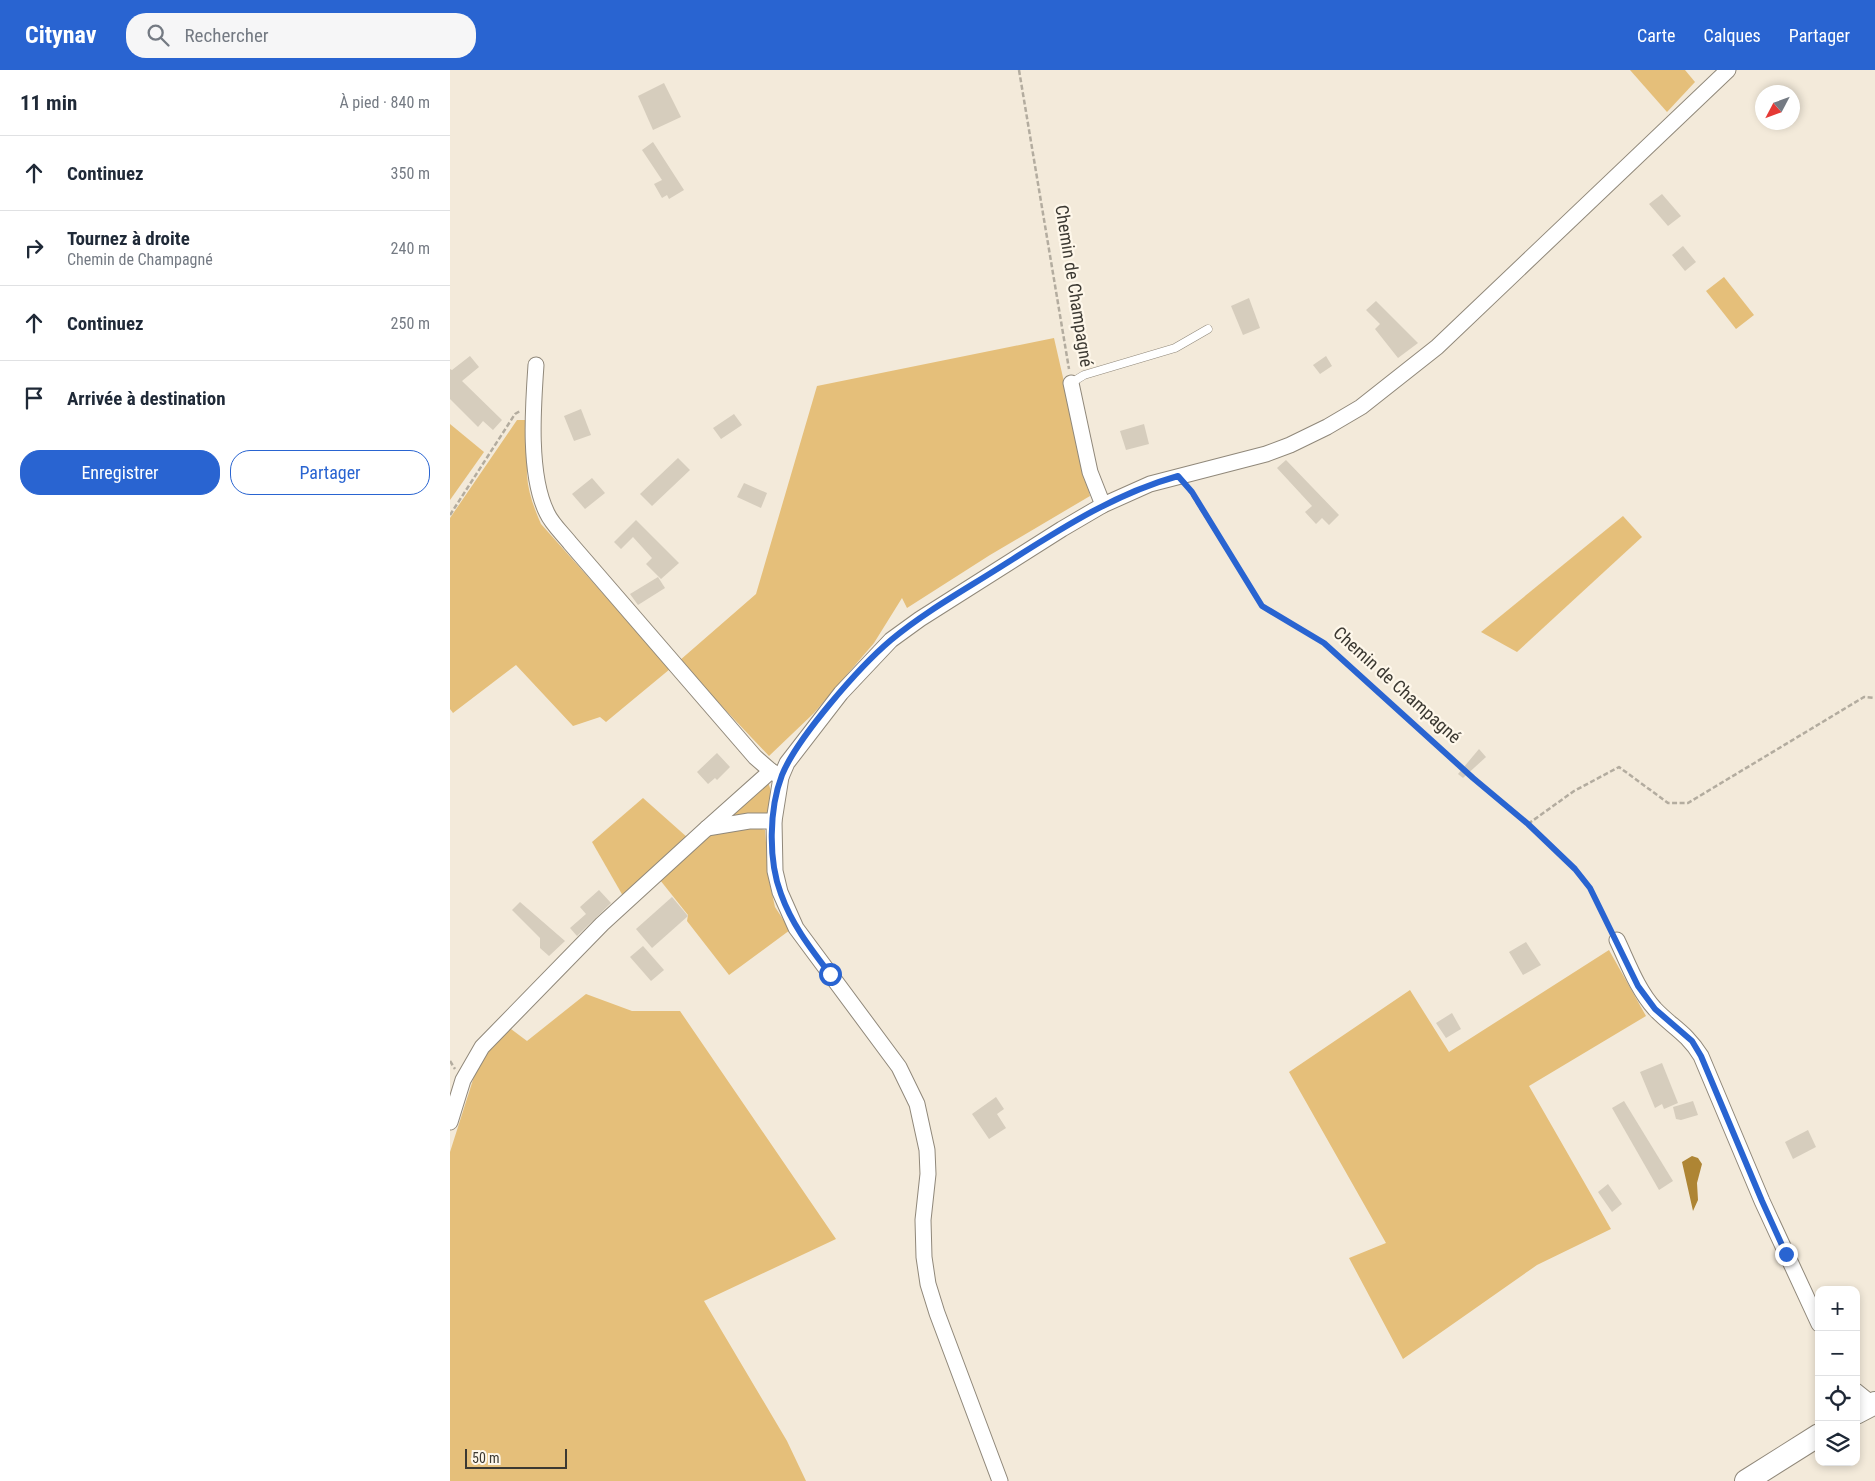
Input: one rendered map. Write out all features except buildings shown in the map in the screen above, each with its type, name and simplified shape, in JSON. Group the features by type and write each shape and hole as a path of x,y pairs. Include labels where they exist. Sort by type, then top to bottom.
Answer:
{"street":[{"path":"450,1122 463,1080 482,1046 602,924 707,828 776,774 820,717 862,669 891,640 964,590 1103,505 1150,484 1266,454 1290,445 1327,427 1385,389 1437,347 1728,70"},
{"path":"536,365 534,403 535,473 546,513 570,544 742,742 776,774 774,821 775,871 780,892 788,912 812,950 899,1066 917,1104 927,1150 928,1174 923,1220 924,1257 928,1284 936,1313 1000,1481"},
{"name":"Chemin de Champagné","path":"1071,383 1090,472 1103,505"},
{"path":"707,828 749,821 774,821"},
{"path":"1616,940 1638,986 1655,1009 1692,1041 1701,1056 1762,1201 1815,1315"},
{"path":"1746,1481 1815,1438"}],"lane":[{"path":"1071,383 1084,376 1175,348 1208,329"}],"path":[{"name":"Chemin de Champagné","path":"1020,70 1071,383"},
{"path":"450,514 515,414 534,403"},
{"name":"Chemin de Champagné","path":"1178,476 1192,492 1262,606 1324,643 1473,778 1528,824 1575,869 1590,888 1616,940"},
{"path":"1528,824 1574,790 1619,767 1668,803 1688,804 1864,697 1875,698"}],"shaded area":[{"path":"1630,70 1685,70 1695,82 1667,112"},
{"path":"1724,277 1754,315 1736,329 1706,291"},
{"path":"1054,338 1090,496 990,555 907,608 902,598 874,643 814,713 769,756 679,661 756,594 817,386"},
{"path":"517,420 526,420 528,427 528,481 532,500 541,524 670,669 606,722 600,717 573,726 516,665 453,713 450,709 450,518"},
{"path":"450,424 484,452 450,500"},
{"path":"1623,516 1642,537 1517,652 1481,632"},
{"path":"767,781 771,794 768,816 718,822"},
{"path":"643,798 688,838 623,896 592,842"},
{"path":"752,826 765,830 769,880 775,907 790,930 729,975 687,921 688,915 660,880 708,836 729,828"},
{"path":"1609,950 1646,1016 1529,1086 1611,1229 1537,1265 1403,1359 1349,1258 1386,1243 1289,1072 1410,990 1449,1052"},
{"path":"586,994 632,1011 680,1011 836,1239 704,1301 787,1441 806,1481 450,1481 450,1152 478,1064 507,1026 527,1041"},
{"path":"1692,1156 1698,1158 1702,1164 1697,1183 1698,1200 1693,1211 1682,1162"}],"route":[{"path":"830,974 796,928 780,892 775,871 773,846 776,800 782,777 796,749 820,717 876,654 891,640 920,619 1103,505 1150,484 1178,476 1192,492 1262,606 1324,643 1473,778 1528,824 1575,869 1590,888 1638,986 1655,1009 1692,1041 1701,1056 1786,1254"}]}
